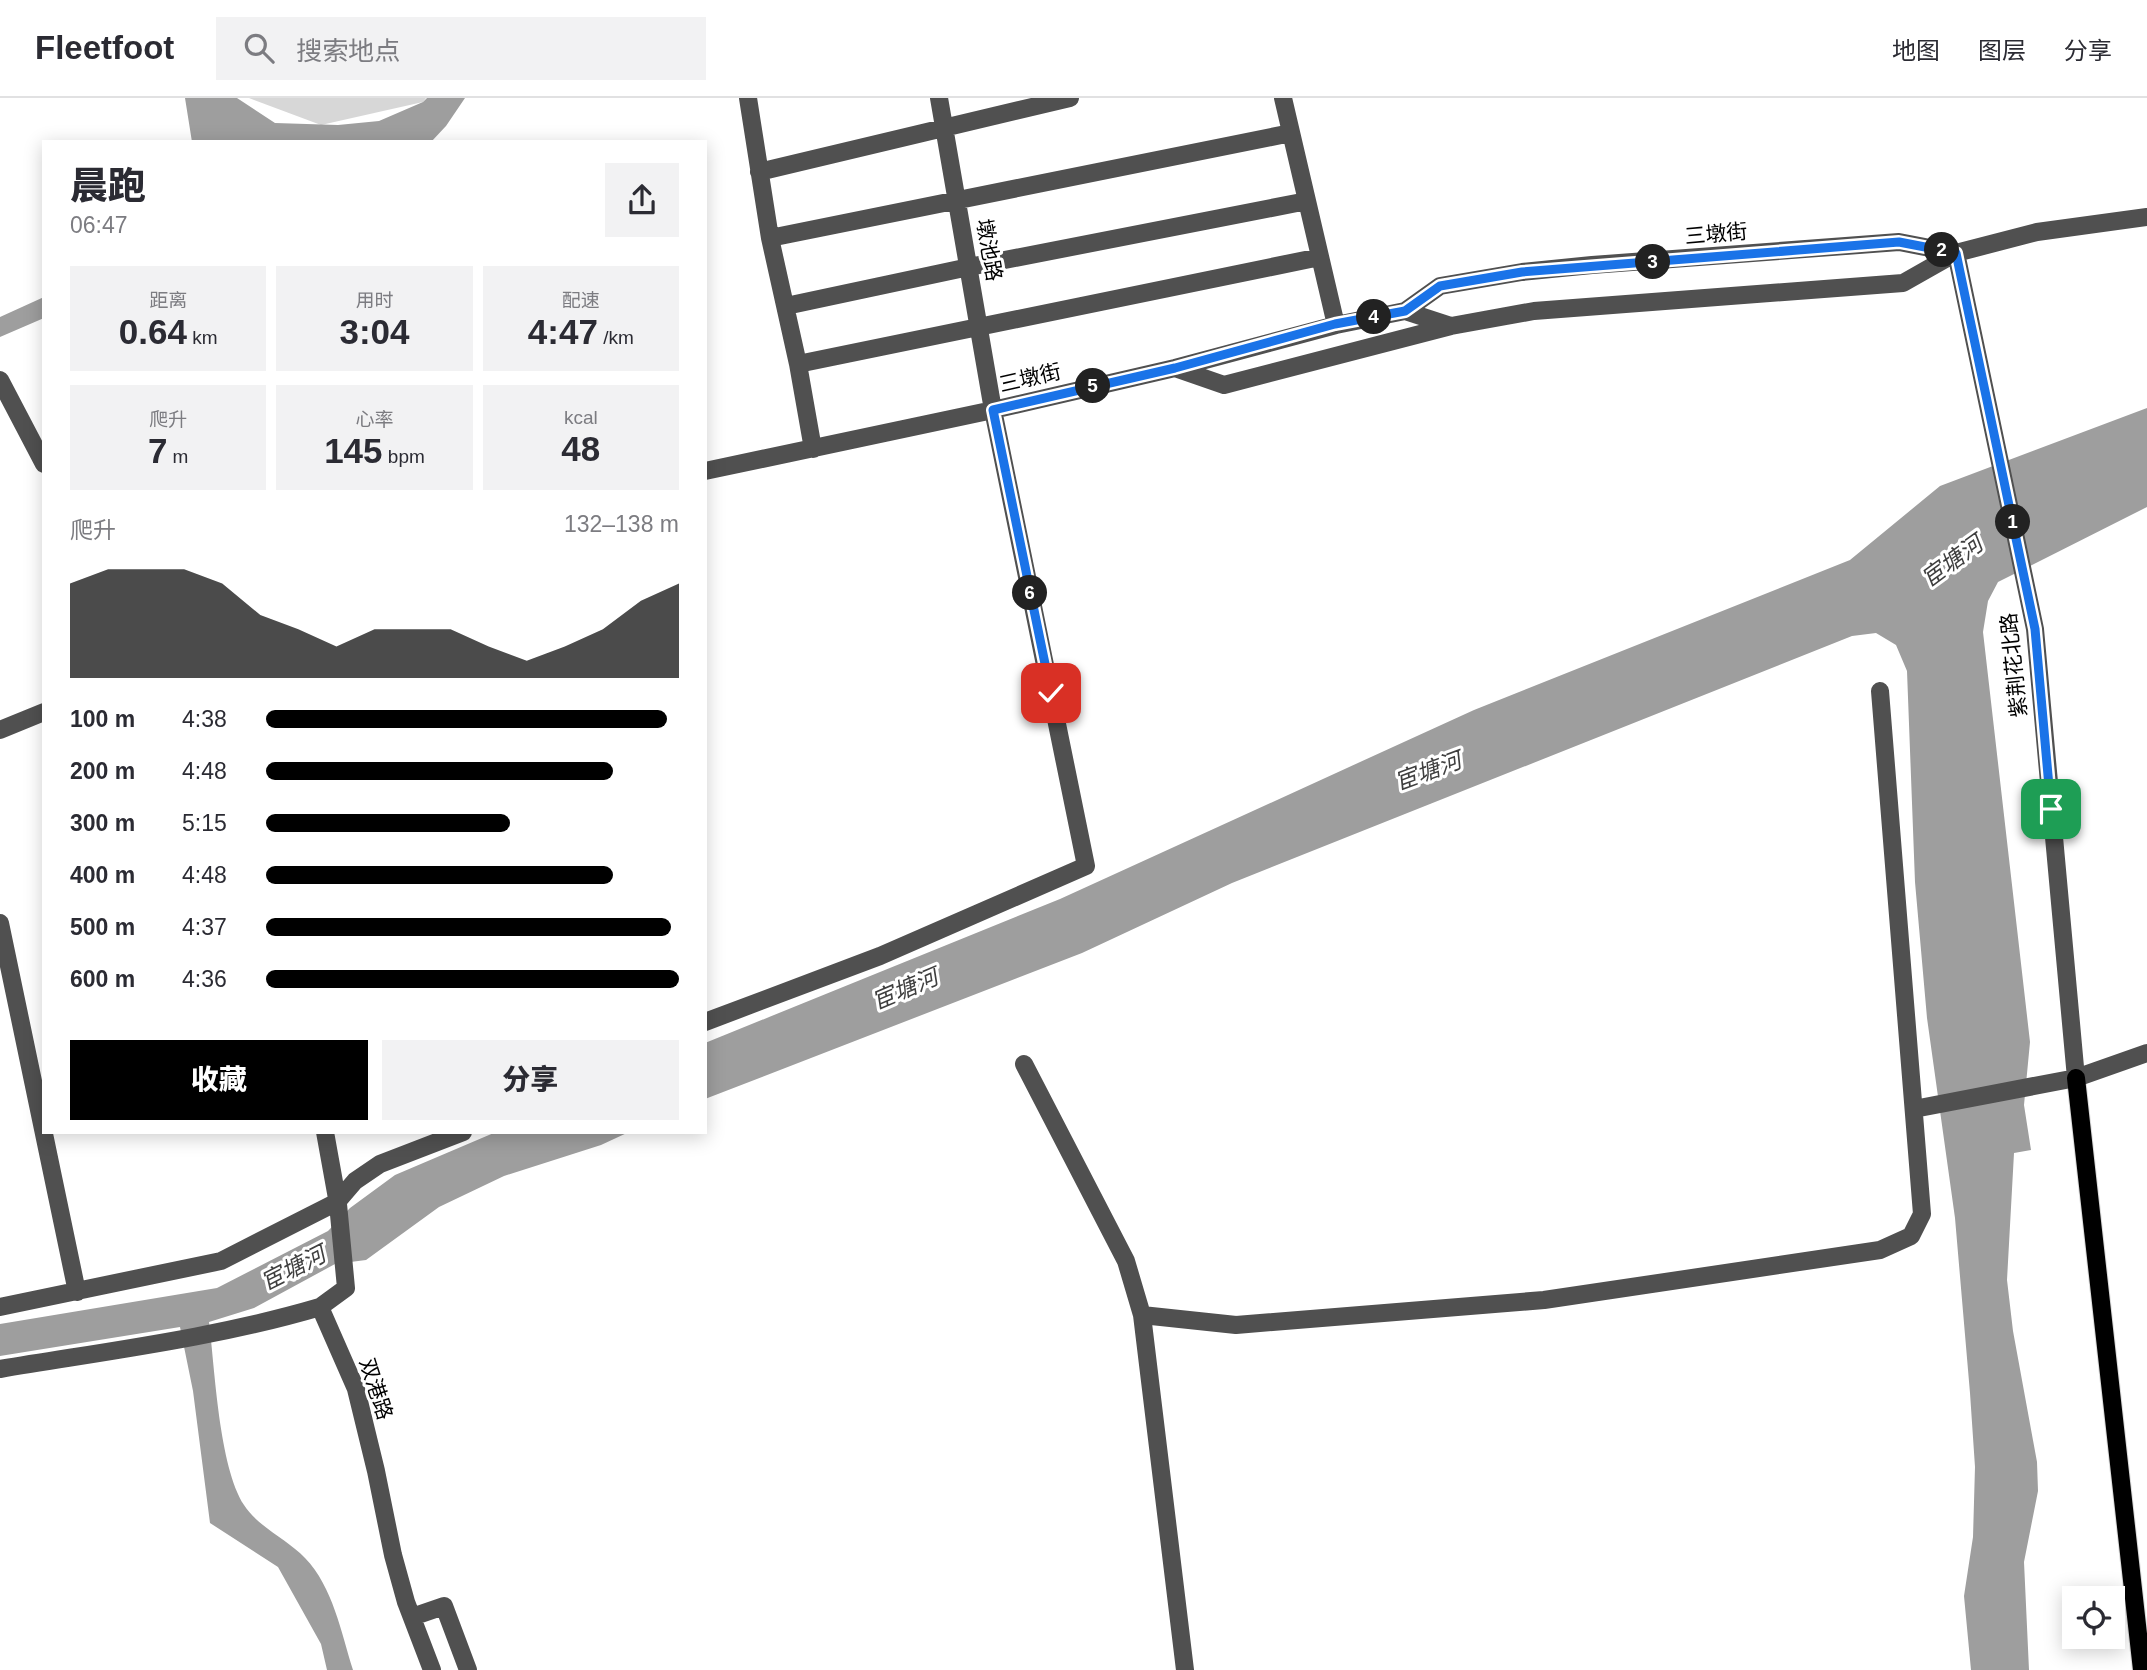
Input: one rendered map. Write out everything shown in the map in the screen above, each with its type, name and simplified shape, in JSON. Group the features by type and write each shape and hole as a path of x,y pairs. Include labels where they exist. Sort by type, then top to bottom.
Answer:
{"main road":[{"path":"2076,1078 2142,1670"}],"street":[{"path":"748,98 770,238 798,364 813,449"},
{"name":"墩池路","path":"707,1021 880,956 1086,866 993,410 939,98"},
{"path":"760,172 1070,98"},
{"path":"1283,98 1335,324"},
{"path":"770,238 1291,132"},
{"path":"786,306 1307,201"},
{"name":"三墩街","path":"1405,311 1451,326 1534,311 1903,283 1956,253 2037,232 2147,217"},
{"name":"三墩街","path":"707,471 993,410 1175,368 1335,324 1405,311 1440,286 1522,272 1899,242 1956,253"},
{"name":"紫荆花北路","path":"1956,253 2035,629 2076,1078"},
{"path":"798,364 980,329 1321,257"},
{"path":"1175,368 1224,385 1451,326"},
{"path":"0,380 42,460"},
{"path":"1142,1315 1236,1325 1544,1300 1880,1250 1911,1236 1922,1214 1880,691"},
{"path":"0,730 42,713"},
{"path":"0,923 42,1124"},
{"path":"1913,1109 2076,1078 2147,1053"},
{"path":"1024,1064 1126,1261 1142,1315 1185,1670"},
{"path":"44,1134 77,1292"},
{"path":"0,1369 224,1332 320,1307 346,1288 338,1203 326,1134"},
{"path":"0,1307 221,1261 338,1203 355,1181 380,1164 458,1134"},
{"name":"双港路","path":"320,1307 356,1389 393,1555 432,1670"},
{"path":"412,1617 444,1606 468,1670"}],"shaded area":[{"path":"249,98 426,98 423,102 321,125"}],"water":[{"path":"185,98 237,98 275,123 338,125 379,121 427,98 465,98 433,140 192,140"},
{"path":"42,298 42,319 0,337 0,317"},
{"name":"宦塘河","path":"2147,408 2147,507 1998,582 1988,601 1983,632 2030,1042 2024,1105 2031,1150 2014,1153 2007,1280 2013,1331 2037,1462 2038,1491 2024,1562 2029,1670 1971,1670 1964,1596 1973,1537 1975,1467 1955,1218 1927,1018 1915,882 1907,671 1896,645 1876,633 1852,636 1232,883 1082,953 707,1098 707,1042 1060,899 1474,710 1850,560 1940,486"},
{"name":"宦塘河","path":"491,1134 625,1134 601,1145 504,1176 439,1207 366,1260 335,1264 254,1308 209,1322 219,1417 236,1488 250,1513 305,1558 323,1582 353,1670 327,1670 321,1644 278,1567 210,1523 193,1391 180,1327 0,1356 0,1324 217,1288 328,1231 350,1208 395,1175"}],"route":[{"path":"1051,693 993,410 1175,368 1335,324 1405,311 1440,286 1522,272 1592,265 1899,242 1956,253 2035,629 2051,809"}]}
